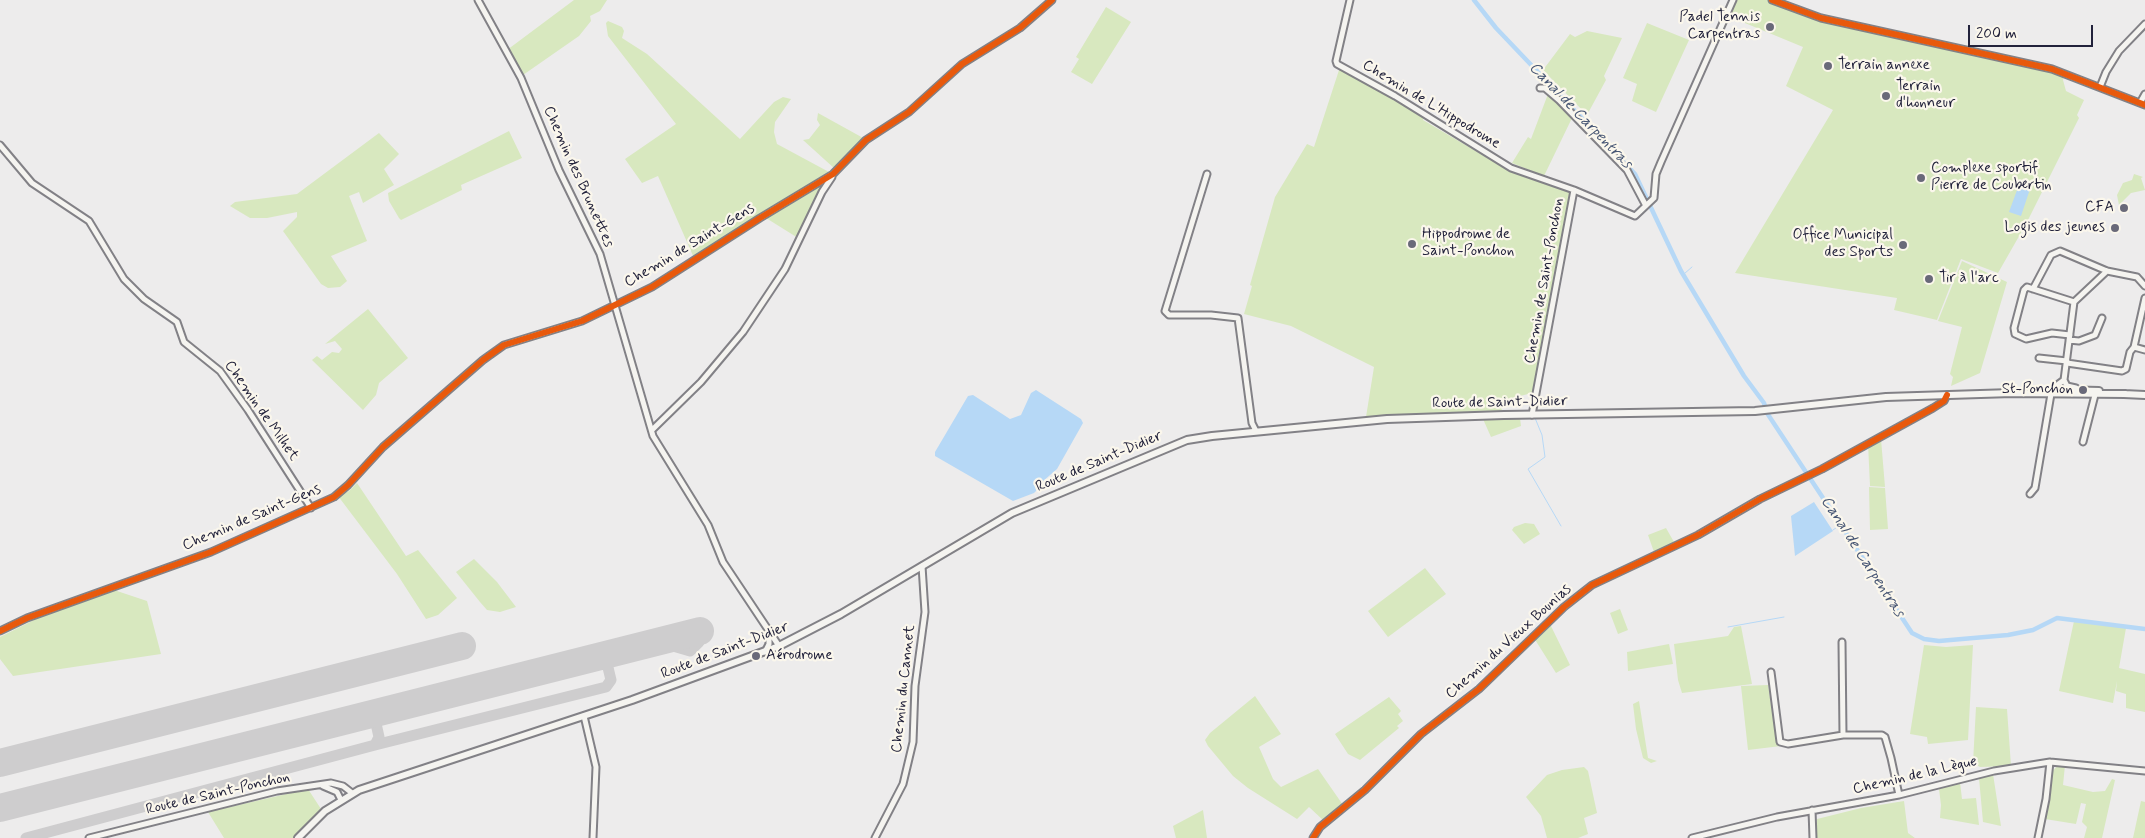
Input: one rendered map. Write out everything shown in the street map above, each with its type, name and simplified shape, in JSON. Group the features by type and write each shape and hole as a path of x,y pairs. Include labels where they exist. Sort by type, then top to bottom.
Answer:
{"main road":[{"path":"2052,393 2064,384 2096,393"},
{"name":"Route de Saint-Didier","path":"298,838 325,811 352,794 584,716 778,647 825,623 1012,513 1152,453 1200,438 1387,419 1532,414 1768,410 1868,398 2052,393"},
{"path":"2052,393 2073,395 2096,393 2145,395"}],"street":[{"name":"Chemin des Brunettes","path":"478,0 521,78 559,170 600,254 613,306 653,436 708,525 723,562 778,647"},
{"name":"Chemin de Saint-Gens","path":"0,631 27,618 211,552 334,497 348,485 383,447 483,360 504,345 582,321 652,288 760,218 834,174 866,140 909,112 962,64 1020,28 1052,0"},
{"name":"Chemin de L'Hippodrome","path":"1350,0 1336,61 1337,64 1377,85 1511,168 1574,190"},
{"name":"Chemin de Saint-Ponchon","path":"1532,414 1574,190 1635,216 1652,200 1661,162 1733,0"},
{"path":"1772,0 1821,18 2052,69 2143,104 2145,94"},
{"path":"2100,87 2106,72 2119,51 2145,24"},
{"path":"1540,88 1549,90 1560,100 1627,170 1646,204"},
{"name":"Chemin de Milhet","path":"0,145 32,183 89,221 124,279 144,299 176,322 184,342 220,371 248,410 311,508"},
{"path":"652,430 696,388 743,332 785,269 822,192 834,174"},
{"path":"1207,174 1165,311 1169,315 1211,315 1238,318 1252,423 1256,431"},
{"path":"2033,289 2051,255 2055,252 2065,253 2107,271 2137,277 2145,286"},
{"path":"2073,395 2064,384 2074,302 2107,271"},
{"path":"2074,302 2027,288 2024,290 2014,328 2015,334 2026,339 2052,333 2079,341 2095,335 2102,318"},
{"path":"2039,358 2122,371 2127,367 2130,352 2134,348 2145,298"},
{"path":"2134,348 2145,350"},
{"path":"2030,494 2035,488 2052,393"},
{"path":"2083,442 2096,393"},
{"name":"Chemin du Vieux Bounias","path":"1312,838 1320,827 1365,790 1421,734 1479,689 1564,607 1592,585 1698,534 1760,499 1805,478 1933,408 1944,401 1947,395"},
{"name":"Chemin du Cannet","path":"875,838 903,784 913,742 915,686 925,612 922,566"},
{"path":"764,652 770,636"},
{"path":"1842,642 1843,735"},
{"path":"1771,672 1780,742 1788,744 1843,735 1882,735 1885,738 1899,795"},
{"path":"584,716 596,766 592,838"},
{"path":"2038,838 2050,762"},
{"name":"Chemin de la Lègue","path":"1692,838 1812,810 1899,795 1994,771 2050,762 2145,770"},
{"name":"Route de Saint-Ponchon","path":"89,838 277,792 336,783 352,794"},
{"path":"321,785 334,789 341,800"},
{"path":"1812,810 1813,838"}],"green space":[{"path":"574,0 607,0 600,11 590,16 591,21 579,36 523,75 507,50"},
{"name":"Complexe sportif Pierre de Coubertin","path":"1735,0 1768,0 1823,21 2064,74 2063,80 2066,91 2084,100 2077,115 2079,118 2026,224 1998,273 1961,259 1937,320 1894,310 1897,298 1735,273 1833,110 1786,86 1803,47 1728,16"},
{"path":"1106,7 1131,22 1092,84 1071,72 1079,59 1076,57"},
{"path":"608,21 622,27 624,31 622,38 647,54 740,139 774,102 783,97 791,99 775,122 774,132 777,144 829,172 694,258 658,176 642,183 625,159 676,124 608,36 606,23"},
{"path":"1647,23 1689,40 1656,112 1632,101 1637,84 1623,78"},
{"path":"1587,31 1622,38 1604,76 1606,80 1587,115 1543,70 1570,34 1575,37"},
{"name":"Hippodrome de Saint-Ponchon","path":"1340,67 1424,116 1423,120 1513,173 1567,188 1571,193 1536,392 1512,398 1501,406 1502,411 1366,417 1374,367 1291,326 1244,314 1252,286 1250,285 1275,197 1307,144 1314,147"},
{"path":"1548,94 1572,118 1544,176 1512,163 1528,137 1531,139"},
{"path":"818,113 865,139 835,169 803,140 809,139 820,125 817,120"},
{"path":"509,131 522,158 461,185 462,190 401,220 399,218 389,201 388,193"},
{"path":"379,133 399,154 384,169 394,185 363,203 359,192 349,196 367,241 331,256 347,281 340,287 328,288 321,284 283,231 297,217 297,212 267,218 250,218 230,206 235,202 297,194"},
{"path":"2134,174 2143,177 2141,178 2145,190 2131,193 2119,205 2117,195 2123,183 2132,180"},
{"path":"821,185 821,190 798,238 766,218"},
{"path":"1962,261 2007,282 1980,373 1951,386 1953,377 1950,374 1962,327 1938,321"},
{"path":"368,309 408,358 379,383 376,395 363,410 312,360 317,356 322,360 332,352 339,353 342,349 335,341 325,344"},
{"path":"1520,418 1521,426 1491,437 1483,419"},
{"path":"1881,439 1885,487 1870,486 1868,443"},
{"path":"357,483 406,556 418,550 457,598 438,615 426,619 397,574 338,496 349,491"},
{"path":"1869,487 1885,488 1888,529 1870,530"},
{"path":"1525,523 1534,524 1540,534 1524,544 1512,530 1514,527"},
{"path":"1666,528 1674,542 1654,552 1648,535"},
{"path":"474,559 497,582 516,607 500,612 487,610 480,602 456,572"},
{"path":"1425,568 1446,594 1388,637 1368,611"},
{"path":"114,590 147,601 161,654 13,676 0,659 0,637 38,618"},
{"path":"1620,609 1628,630 1618,634 1610,613"},
{"path":"2074,621 2126,628 2119,668 2145,674 2145,712 2126,708 2126,694 2116,691 2117,681 2113,703 2059,691"},
{"path":"1550,624 1570,665 1556,673 1534,638"},
{"path":"1741,626 1752,684 1682,693 1678,680 1674,644 1728,636 1734,627"},
{"path":"1669,644 1673,664 1628,671 1627,652"},
{"path":"1924,645 1946,647 1973,645 1968,740 1928,744 1927,737 1910,734"},
{"path":"1768,685 1776,737 1781,746 1748,750 1741,686"},
{"path":"1255,696 1281,734 1259,747 1273,779 1281,787 1318,769 1343,805 1324,821 1309,807 1297,819 1248,788 1233,776 1208,746 1205,740 1210,733"},
{"path":"1389,697 1401,711 1398,714 1403,721 1397,726 1399,728 1360,760 1348,754 1335,734"},
{"path":"1639,701 1648,758 1657,761 1651,763 1643,758 1636,729 1633,704"},
{"path":"1976,707 2007,709 2011,766 1980,767 1973,763"},
{"path":"2058,765 2065,765 2063,785 2093,792 2105,791 2112,779 2115,780 2102,838 2084,838 2087,827 2082,822 2086,804 2081,803 2076,824 2045,819 2052,772"},
{"path":"1584,767 1588,771 1597,813 1584,818 1588,834 1578,838 1547,838 1541,816 1526,797 1547,775 1562,770"},
{"path":"1993,774 2001,826 1983,822 1979,778"},
{"path":"1960,782 1962,799 1976,798 1979,825 1940,818 1939,789"},
{"path":"308,789 321,809 294,838 224,838 208,812"},
{"path":"1904,801 1908,833 1915,838 1817,838 1817,819 1861,808"},
{"path":"2141,801 2145,802 2145,838 2133,838"},
{"path":"1203,810 1207,838 1176,838 1173,826"}],"water":[{"path":"2020,182 2031,186 2021,216 2009,212"},
{"path":"1036,390 1081,419 1083,423 1057,469 1042,482 1042,485 1034,493 1013,501 935,456 935,452 968,396 973,395 1010,419 1021,415 1031,393"},
{"path":"1814,502 1833,531 1795,556 1791,516"}],"waterway":[{"name":"Canal de Carpentras","path":"1474,0 1496,28 1635,174 1681,271 1744,376 1764,403 1767,413 1912,633 1924,639 1939,641 2008,635 2033,630 2057,618 2145,629"},
{"path":"1684,274 1692,267"},
{"path":"1543,417 1535,418 1542,435 1545,457 1528,469 1561,526"},
{"path":"1833,530 1840,525"},
{"path":"1728,627 1784,617"}],"taxiway":[{"path":"656,641 690,651 699,642 700,637 696,632"},
{"path":"26,838 375,745 606,687 611,680 605,655"},
{"path":"375,745 379,737 375,719 381,711"},
{"path":"362,716 370,717 375,723"}],"runway":[{"path":"0,808 700,631"},
{"path":"0,763 462,646"}],"cycle path":[{"path":"0,631 27,618 211,552 334,497 348,485 383,447 483,360 504,345 582,321 652,287 833,174 866,140 909,112 962,64 1020,28 1052,0"},
{"path":"1772,0 1821,18 2052,69 2145,105"},
{"path":"1313,838 1320,827 1365,790 1421,734 1479,689 1564,607 1592,585 1698,535 1760,499 1822,469 1933,408 1944,401 1947,395"}],"place":[{"name":"Padel Tennis Carpentras","path":"1770,27"},
{"name":"Terrain annexe","path":"1828,66"},
{"name":"Terrain d'honneur","path":"1886,96"},
{"name":"Complexe sportif Pierre de Coubertin","path":"1921,178"},
{"name":"CFA","path":"2124,208"},
{"name":"Logis des jeunes","path":"2115,228"},
{"name":"Hippodrome de Saint-Ponchon","path":"1412,244"},
{"name":"Office Municipal des Sports","path":"1903,245"},
{"name":"Tir à l'arc","path":"1929,279"},
{"name":"St-Ponchon","path":"2083,390"},
{"name":"Aérodrome","path":"756,656"}]}
